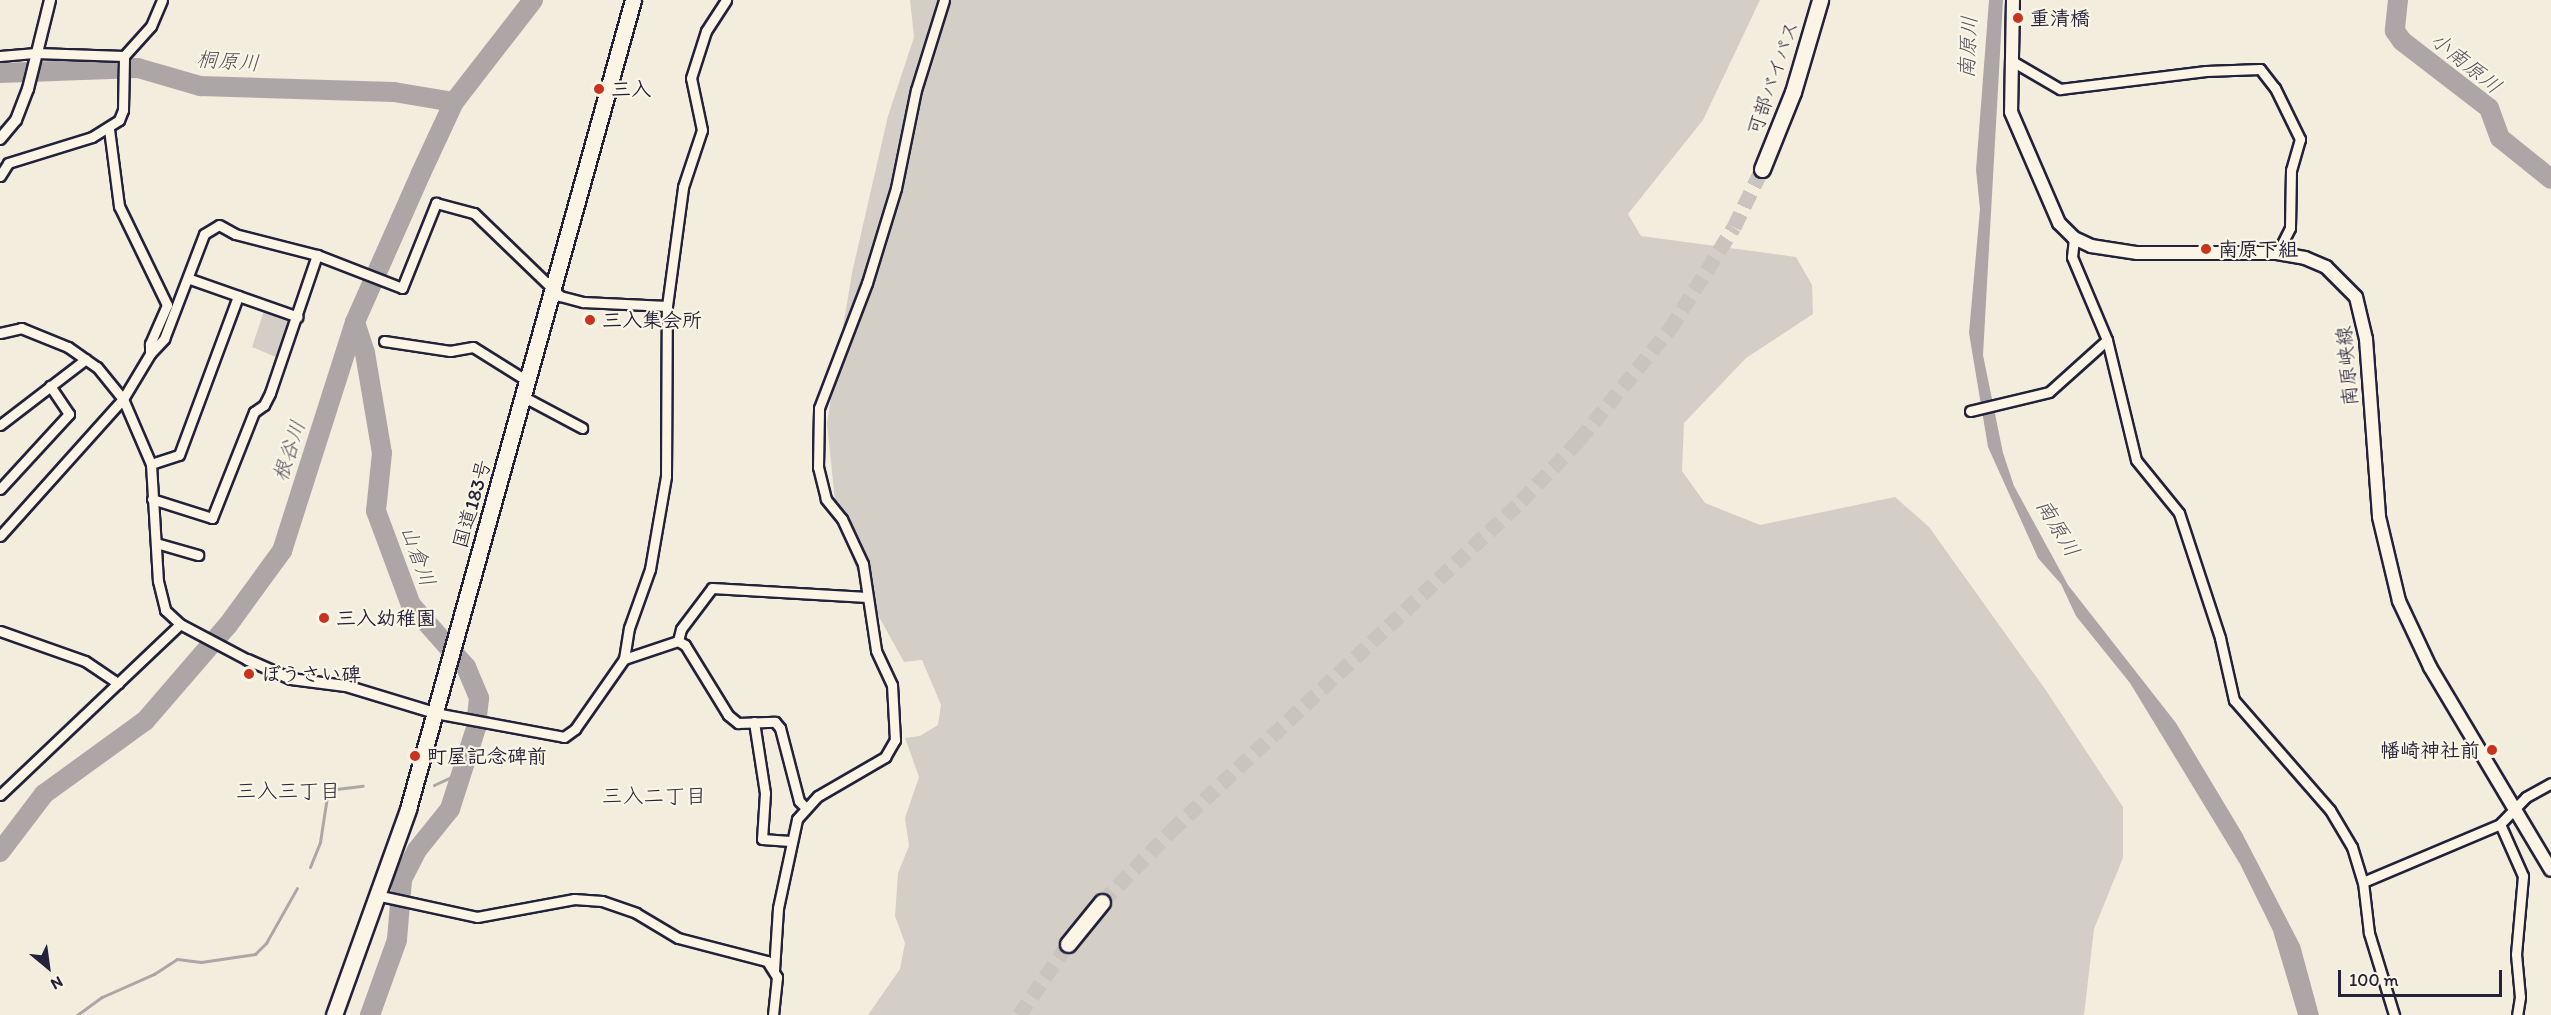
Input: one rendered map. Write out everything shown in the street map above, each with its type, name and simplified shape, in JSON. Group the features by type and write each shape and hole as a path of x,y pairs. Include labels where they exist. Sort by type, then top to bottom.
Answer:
{"highway":[{"name":"国道183号","path":"334,1015 408,809 555,288 633,0"},
{"name":"可部バイパス","path":"1762,169 1793,92 1820,0"},
{"path":"1068,944 1102,902"}],"main road":[{"path":"2013,0 2012,112 2016,127 2059,223 2074,238"},
{"name":"南原峡線","path":"2074,238 2091,246 2137,253 2277,253 2305,258 2326,267 2356,297 2366,339 2379,517 2387,564 2430,667 2551,870"}],"street":[{"path":"0,139 16,120 28,89 50,0"},
{"path":"0,176 8,163 109,129 123,110 124,58 151,26 162,0"},
{"path":"0,333 21,328 87,359 123,399 151,464 161,597 165,610 182,626 291,679 346,686 435,713 564,737 575,729 624,659 628,628 650,569 666,476 667,306 683,187 702,130 691,78 706,31 726,0"},
{"path":"774,970 778,908 790,841 797,819 818,796 885,757 895,740 892,685 876,650 863,564 842,519 826,499 818,467 819,408 867,283 896,188 916,90 944,0"},
{"path":"0,56 124,58"},
{"path":"2012,61 2060,89 2206,71 2260,69 2275,88 2300,139 2291,170 2290,228 2277,253"},
{"path":"109,129 120,206 167,305 150,344 150,354"},
{"path":"0,156 8,163"},
{"path":"1,532 123,399 150,354 164,339 190,279 204,234 219,225 235,234 317,255 400,287 435,203 474,213 555,288 560,296 583,302 667,306"},
{"path":"2074,238 2072,257 2107,340 2136,460 2179,513 2220,638 2234,700 2330,810 2352,847 2363,882 2369,933 2394,1015"},
{"path":"153,499 212,518 254,412 264,405 270,393 298,317 317,255"},
{"path":"190,279 298,317"},
{"path":"151,464 179,455 238,296"},
{"path":"384,340 450,351 473,347 528,382"},
{"path":"1970,411 1999,406 2049,392 2107,340"},
{"path":"0,425 87,359"},
{"path":"0,489 69,414 50,386"},
{"path":"524,397 582,428"},
{"path":"156,543 198,555"},
{"path":"678,641 681,629 712,588 867,597"},
{"path":"0,795 182,626"},
{"path":"0,631 85,661 118,683"},
{"path":"624,659 678,641 686,645 728,714 738,723 775,722 780,728 799,801 806,808"},
{"path":"754,722 765,793 762,839 790,841"},
{"path":"2363,882 2500,824 2515,812 2526,797 2551,783"},
{"path":"2500,824 2523,876 2516,954 2520,997 2517,1015"},
{"path":"376,895 405,900 449,914 477,917 574,898 602,901 636,913 678,938 761,958 774,970 777,977 773,1015"}],"shaded area":[{"path":"910,0 1760,0 1703,120 1628,214 1641,236 1796,257 1812,285 1813,314 1746,358 1684,423 1682,471 1705,503 1760,525 1895,497 1929,527 2045,689 2123,807 2123,858 2094,929 2084,1015 868,1015 900,969 905,943 895,916 898,873 909,846 905,818 919,777 905,738 920,736 938,725 941,705 922,660 904,662 863,588 836,511 827,423 852,273 888,116 914,37"},
{"path":"1989,0 2003,0 1983,355 2003,453 2014,486 2068,585 2176,723 2242,833 2300,945 2319,1015 2298,1015 2273,931 2240,864 2130,683 2076,616 2061,584 2038,558 1988,447 1969,333 1980,209 1976,170"},
{"path":"264,311 286,317 289,324 278,358 252,347"}],"waterway":[{"name":"根谷川","path":"0,852 44,794 145,721 228,625 282,551 355,322 421,173 454,102 533,0"},
{"name":"小南原川","path":"2398,0 2395,31 2402,41 2489,108 2500,138 2551,179"},
{"name":"桐原川","path":"0,73 138,68 200,86 394,92 454,102"},
{"name":"山倉川","path":"355,322 365,353 382,453 376,511 411,605 466,667 479,698 476,728 450,809 417,850 402,880 397,940 370,1015"},
{"path":"434,785 462,772"},
{"path":"310,867 320,842 328,790 363,786"},
{"path":"77,1015 102,997 154,974 177,959 201,962 255,954 266,943 297,888"}],"tunnel":[{"path":"1102,902 1171,831 1521,501 1579,440 1670,329 1734,227 1762,169"},
{"path":"1019,1015 1068,944"}],"place":[{"name":"重清橋","path":"2018,18"},
{"name":"三入","path":"599,89"},
{"name":"南原下組","path":"2206,249"},
{"name":"三入集会所","path":"590,320"},
{"name":"三入幼稚園","path":"324,618"},
{"name":"ぼうさい碑","path":"249,674"},
{"name":"幡崎神社前","path":"2492,750"},
{"name":"町屋記念碑前","path":"415,756"}],"district":[{"name":"三入三丁目","path":"288,791"},
{"name":"三入二丁目","path":"654,796"}],"water label":[{"name":"南原川","path":"1968,47"},
{"name":"南原川","path":"2058,528"}]}
